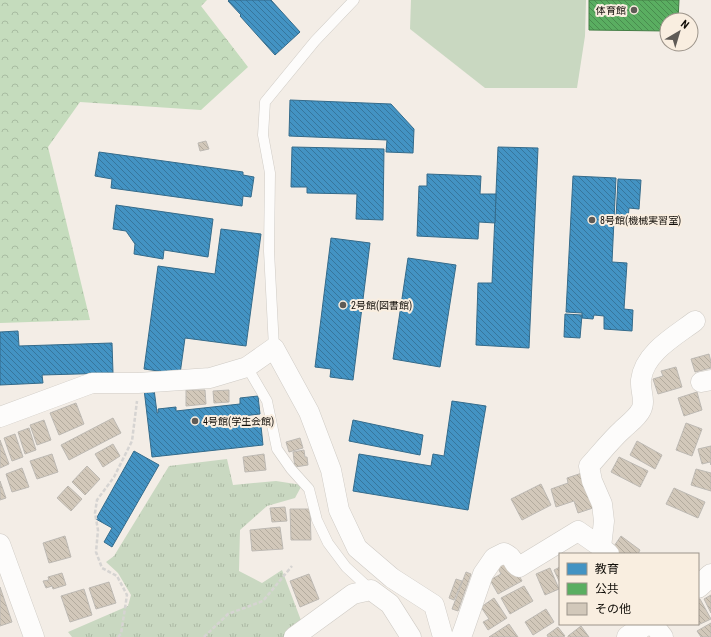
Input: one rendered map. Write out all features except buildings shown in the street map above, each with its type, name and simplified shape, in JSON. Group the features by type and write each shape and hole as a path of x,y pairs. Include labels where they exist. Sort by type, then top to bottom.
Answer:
{"main road":[{"path":"699,586 711,575"}],"street":[{"path":"605,551 602,504 592,482 589,466 640,412 643,405 641,381 645,367 653,354 695,321"},
{"path":"0,418 92,383 138,383 210,378 247,367 274,348 309,412 331,470 339,510 357,548 392,578 434,605 443,637"},
{"path":"461,637 482,574 494,558 504,553 511,557 514,564 519,567 578,531 605,551"},
{"path":"0,544 34,637"},
{"path":"294,637 353,594 371,590 390,604 411,637"},
{"path":"641,627 663,637"}],"lane":[{"path":"274,348 269,251 270,173 263,135 265,102 315,41 354,0"},
{"path":"247,367 267,401 277,449 291,469 310,489 318,520 328,544 346,567 371,590"}],"path":[{"path":"118,637 120,634 127,595 117,576 102,568 96,552 98,530 95,513 97,500 114,477 132,440 138,383"},
{"path":"204,637 228,614 263,601 292,566"}],"green space":[{"path":"0,0 207,0 201,6 248,67 201,110 80,102 48,147 90,320 0,323"},
{"path":"411,0 586,0 585,36 577,88 485,88 410,29"},
{"path":"227,459 233,485 276,481 302,485 295,498 267,506 240,530 239,571 262,583 282,570 302,623 285,637 72,637 68,632 128,606 131,595 118,573 106,562 114,556 169,466"}],"place":[{"name":"体育館","path":"634,10"},
{"name":"8号館(機械実習室)","path":"592,220"},
{"name":"2号館(図書館)","path":"343,305"},
{"name":"4号館(学生会館)","path":"195,421"}]}
